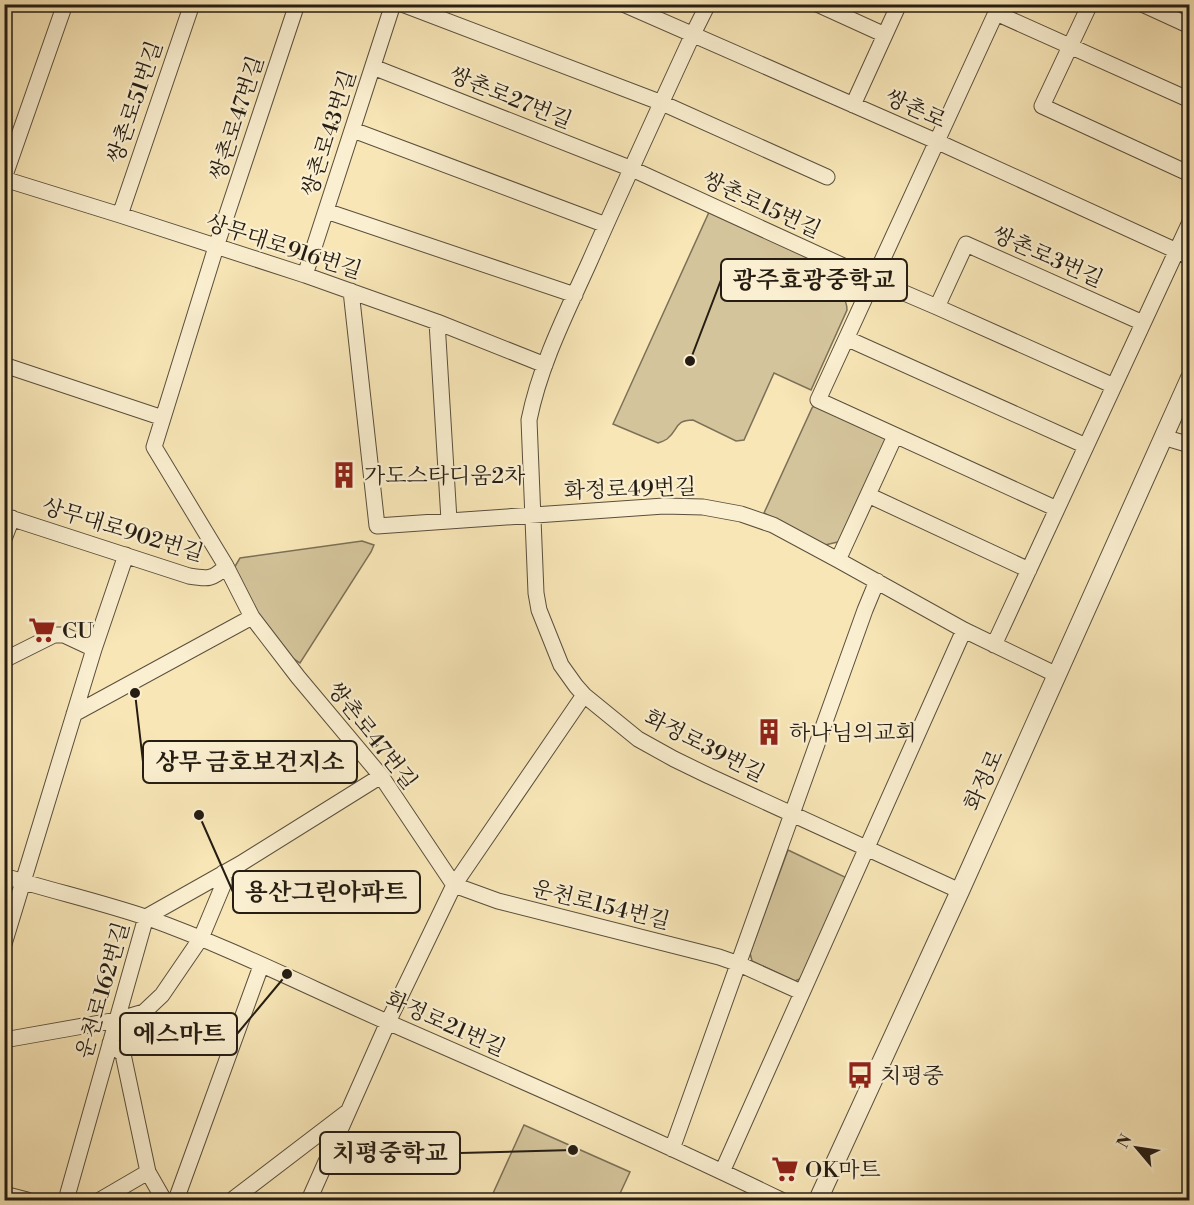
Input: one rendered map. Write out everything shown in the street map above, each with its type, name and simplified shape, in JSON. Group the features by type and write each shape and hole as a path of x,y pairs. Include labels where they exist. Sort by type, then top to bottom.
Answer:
{"street":[{"path":"4,179 65,4"},
{"name":"쌍촌로51번길","path":"120,215 192,4"},
{"name":"쌍촌로47번길","path":"297,4 216,247 154,447 226,566 252,617 298,677 381,777 454,885"},
{"name":"쌍촌로43번길","path":"305,275 393,4"},
{"name":"쌍촌로27번길","path":"402,4 662,103 827,177"},
{"name":"쌍촌로","path":"623,4 938,142 1183,254"},
{"path":"532,514 529,420 534,395 606,225 708,4"},
{"path":"817,4 885,35"},
{"path":"854,105 899,4"},
{"path":"1090,4 1042,106 1190,174"},
{"path":"1142,4 1190,26"},
{"path":"1057,509 818,400 998,9 1070,46 1190,100"},
{"name":"쌍촌로27번길","path":"373,66 632,169"},
{"path":"353,130 606,225"},
{"name":"쌍촌로15번길","path":"632,169 874,280"},
{"name":"상무대로916번길","path":"4,179 305,275 437,322 545,365"},
{"path":"326,211 575,295"},
{"path":"994,645 1143,323 1183,254 1190,222"},
{"name":"쌍촌로3번길","path":"936,306 966,243 1143,323"},
{"path":"874,280 1114,386"},
{"name":"화정로49번길","path":"351,291 377,526 664,506 702,507 741,514 773,525 964,630 1057,675"},
{"path":"437,322 449,520"},
{"path":"848,339 1086,446"},
{"path":"4,365 163,418"},
{"name":"화정로","path":"818,1200 960,891 1190,378"},
{"path":"838,560 895,436"},
{"path":"1163,436 1190,445"},
{"path":"868,495 1029,570"},
{"name":"화정로39번길","path":"532,514 539,610 561,665 584,695 638,739 674,759 960,891"},
{"path":"4,540 8,517"},
{"name":"상무대로902번길","path":"8,517 189,576 202,578 216,576 226,566"},
{"path":"4,944 94,649 126,555"},
{"path":"672,1149 877,581"},
{"path":"74,714 252,617"},
{"path":"722,1172 964,630"},
{"path":"4,660 54,635 64,635 94,649"},
{"path":"309,1200 388,1022 454,885 584,695"},
{"name":"운천로162번길","path":"66,1200 146,917 381,777"},
{"path":"4,1040 117,1020 144,1012 162,995 201,938 224,883 223,873"},
{"name":"화정로21번길","path":"4,876 146,917 201,938 781,1200"},
{"name":"운천로154번길","path":"454,885 498,902 719,957 801,992"},
{"path":"176,1200 261,966"},
{"path":"110,1043 123,1054 148,1172 164,1200"},
{"path":"232,1200 349,1110"},
{"path":"100,1200 148,1172"},
{"path":"4,1194 27,1200"}],"shaded area":[{"path":"710,210 833,267 824,287 843,298 847,310 811,390 774,373 744,440 736,441 693,420 687,420 680,424 671,436 658,443 613,424"},
{"path":"815,405 885,437 888,444 842,541 825,545 764,513"},
{"path":"362,541 374,545 371,552 300,663 292,658 261,620 234,568 240,558"},
{"path":"788,850 847,878 802,978 795,981 752,961 750,953"},
{"path":"524,1125 630,1172 617,1200 490,1200"}],"place":[{"name":"광주효광중학교","path":"690,361"},
{"name":"가도스타디움2차","path":"344,475"},
{"name":"CU","path":"42,630"},
{"name":"상무 금호보건지소","path":"135,693"},
{"name":"하나님의교회","path":"769,732"},
{"name":"용산그린아파트","path":"199,815"},
{"name":"에스마트","path":"287,974"},
{"name":"치평중","path":"860,1075"},
{"name":"치평중학교","path":"573,1150"},
{"name":"OK마트","path":"785,1169"}]}
